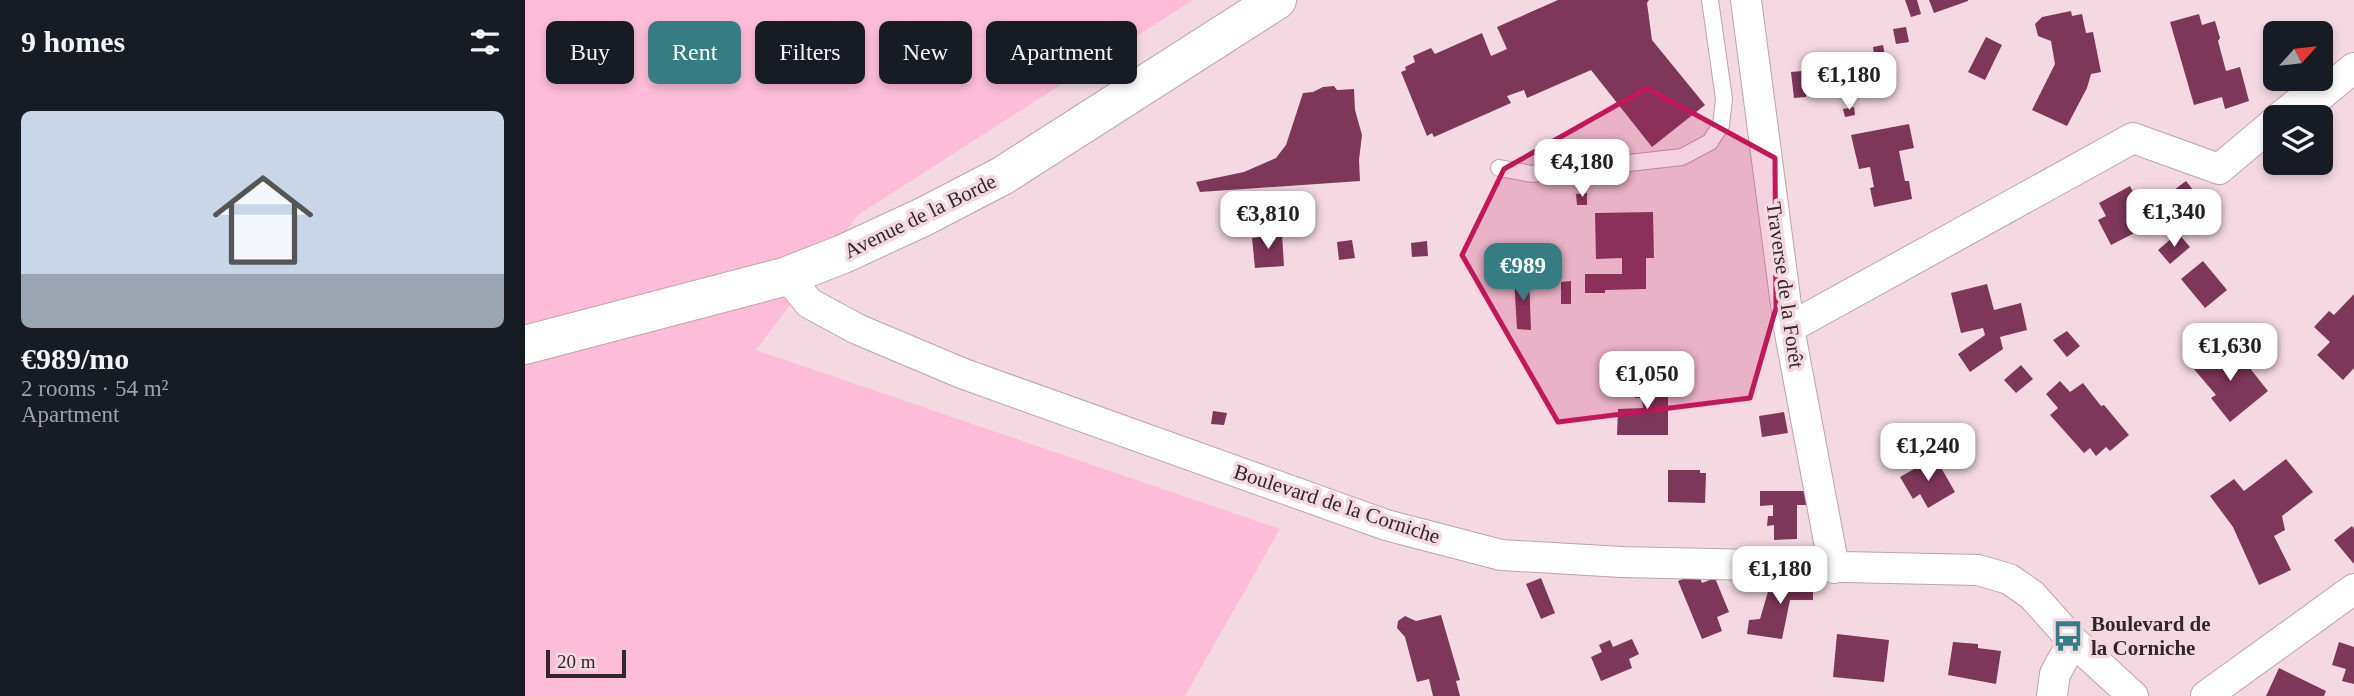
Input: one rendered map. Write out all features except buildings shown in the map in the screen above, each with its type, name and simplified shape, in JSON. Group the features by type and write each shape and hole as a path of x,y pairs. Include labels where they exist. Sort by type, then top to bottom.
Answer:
{"street":[{"name":"Avenue de la Borde","path":"525,345 787,276 843,254 1002,176 1277,0"},
{"name":"Traverse de la Forêt","path":"1746,0 1789,328 1834,568"},
{"path":"2295,105 2322,94 2354,68"},
{"path":"1789,328 2133,138 2219,170 2263,132"},
{"name":"Boulevard de la Corniche","path":"787,276 809,303 857,328 964,374 1386,525 1501,555 1621,562 1978,570 2008,579 2032,594 2073,641 2133,696"},
{"path":"2206,696 2354,589"},
{"path":"2052,696 2055,674 2073,641"}],"lane":[{"path":"1499,168 1532,174 1682,157 1710,142 1721,125 1724,99 1710,0"}],"highlighted area":[{"path":"1647,88 1775,158 1776,308 1750,398 1558,422 1462,255 1504,169"}],"shaded area":[{"path":"525,0 1193,0 1137,36 1137,21 986,21 986,84 1062,84 858,215 756,350 1280,529 1185,696 525,696"}],"place":[{"name":"Boulevard de la Corniche","path":"2068,636"}]}
